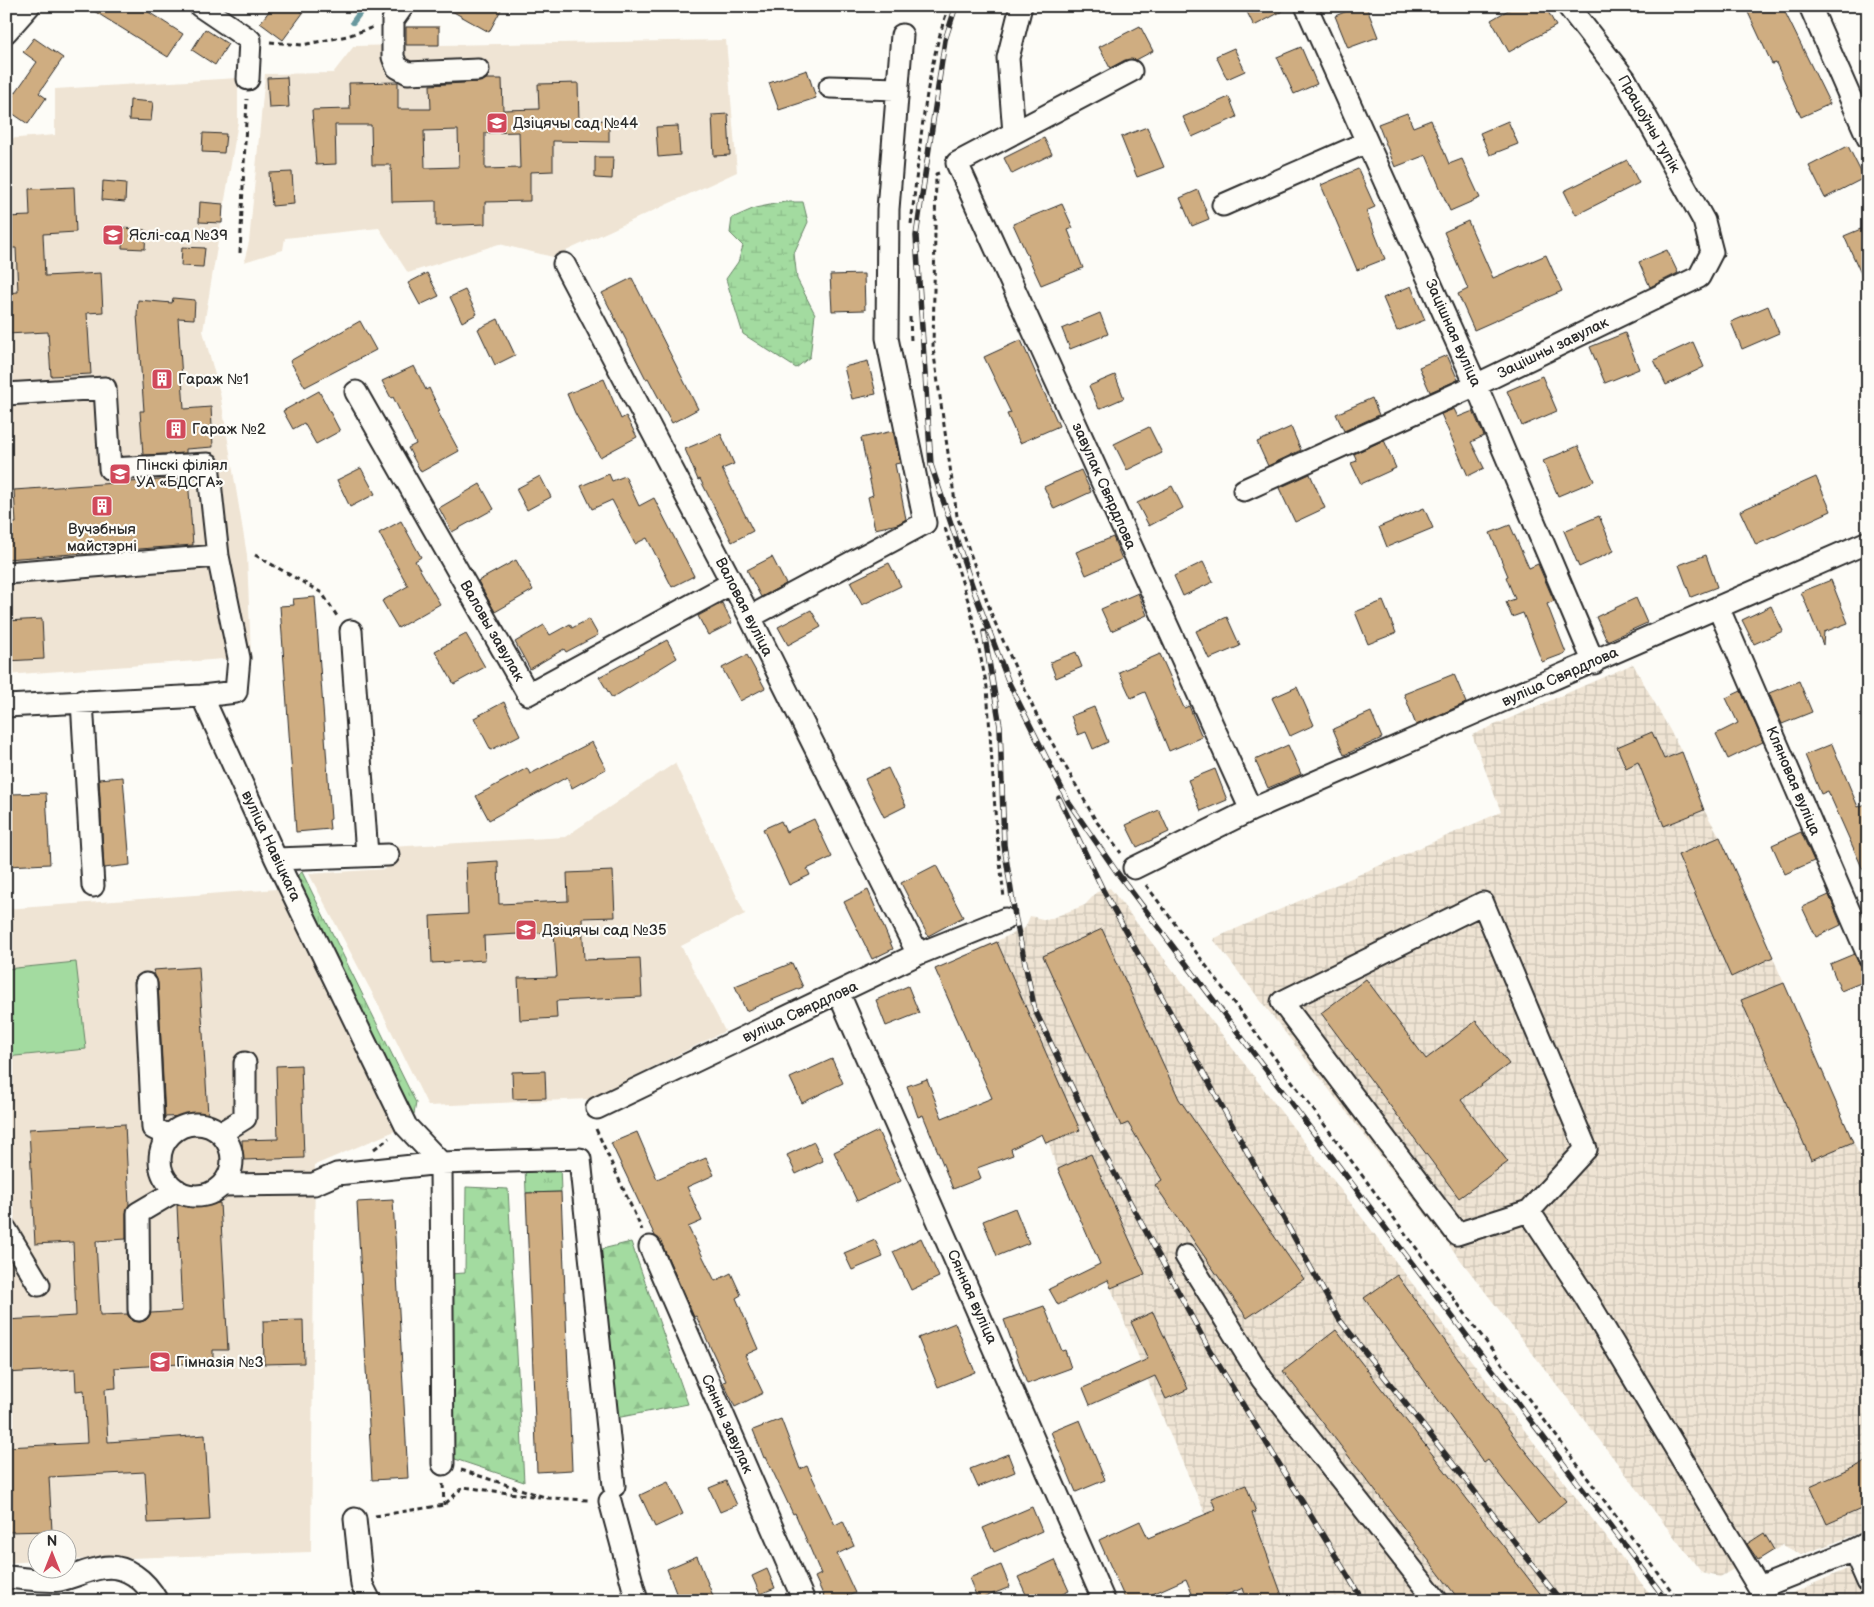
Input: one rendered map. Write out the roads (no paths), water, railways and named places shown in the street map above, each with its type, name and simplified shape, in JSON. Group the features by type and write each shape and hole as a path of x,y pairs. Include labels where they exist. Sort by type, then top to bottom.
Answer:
{"street":[{"path":"6,32 29,6"},
{"path":"200,6 250,40 248,79"},
{"path":"1021,6 1008,58 1014,133 1131,71"},
{"name":"Зацішная вуліца","path":"1306,6 1476,385 1594,663"},
{"name":"Працоўны тупік","path":"1568,6 1625,79 1704,221 1712,252"},
{"path":"1810,6 1868,138"},
{"path":"398,13 393,57 397,67 408,73 478,70"},
{"path":"750,617 925,523 887,338 888,209 902,35"},
{"path":"830,87 898,89"},
{"name":"завулак Свярдлова","path":"1014,133 957,163 1251,810"},
{"path":"1222,205 1367,142"},
{"name":"Зацішны завулак","path":"1244,490 1476,385 1699,277 1712,252"},
{"name":"Валовая вуліца","path":"564,264 750,617 918,954"},
{"path":"6,394 105,388 110,469 208,464 218,556 239,658 236,692 202,696 6,706"},
{"name":"Валовы завулак","path":"356,392 528,694 732,583"},
{"name":"вуліца Свярдлова","path":"1134,868 1251,810 1594,663 1868,542"},
{"path":"6,573 218,556"},
{"name":"Кляновая вуліца","path":"1718,607 1868,955"},
{"path":"346,626 367,855"},
{"name":"вуліца Навіцкага","path":"202,696 276,859 406,1126 441,1163"},
{"path":"82,701 92,886"},
{"path":"276,859 388,855"},
{"path":"1483,903 1586,1149 1528,1211 1457,1234 1282,1002 1483,903"},
{"name":"вуліца Свярдлова","path":"597,1108 840,994 918,954 1005,919"},
{"path":"146,984 153,1128 169,1136"},
{"name":"Сянная вуліца","path":"840,994 1104,1601"},
{"path":"221,1133 245,1118 245,1063"},
{"path":"189,1124 211,1127 221,1133 228,1142 232,1159 229,1175 222,1185 213,1192 201,1196 188,1195 177,1190 168,1182 162,1171 160,1159 163,1147 169,1136 189,1124"},
{"path":"222,1185 314,1184 337,1174 441,1163 580,1159 612,1494 637,1601"},
{"path":"441,1163 443,1464"},
{"path":"139,1310 138,1213 177,1190"},
{"path":"1528,1211 1586,1298 1759,1588 1861,1547 1868,1582"},
{"path":"6,1230 39,1285"},
{"name":"Сянны завулак","path":"650,1247 804,1601"},
{"path":"1186,1256 1262,1379 1437,1601"},
{"path":"355,1519 362,1585 370,1601"},
{"path":"6,1577 59,1580 101,1568 115,1567 134,1575 149,1586 157,1601"}],"waterway":[{"path":"353,22 365,6"}],"railway":[{"path":"956,6 945,40 916,236 931,465 974,591 1009,683 1069,803 1116,871 1667,1601"},
{"path":"984,632 1000,726 1004,845 1015,916 1035,1010 1101,1148 1209,1349 1363,1601"},
{"path":"1059,798 1103,890 1339,1319 1561,1601"}],"place":[{"name":"Дзіцячы сад №44","path":"497,123"},
{"name":"Яслі-сад №39","path":"113,235"},
{"name":"Гараж №1","path":"162,379"},
{"name":"Гараж №2","path":"176,429"},
{"name":"Пінскі філіял УА «БДСГА»","path":"120,474"},
{"name":"Вучэбныя майстэрні","path":"102,506"},
{"name":"Дзіцячы сад №35","path":"526,930"},
{"name":"Гімназія №3","path":"160,1362"}]}
